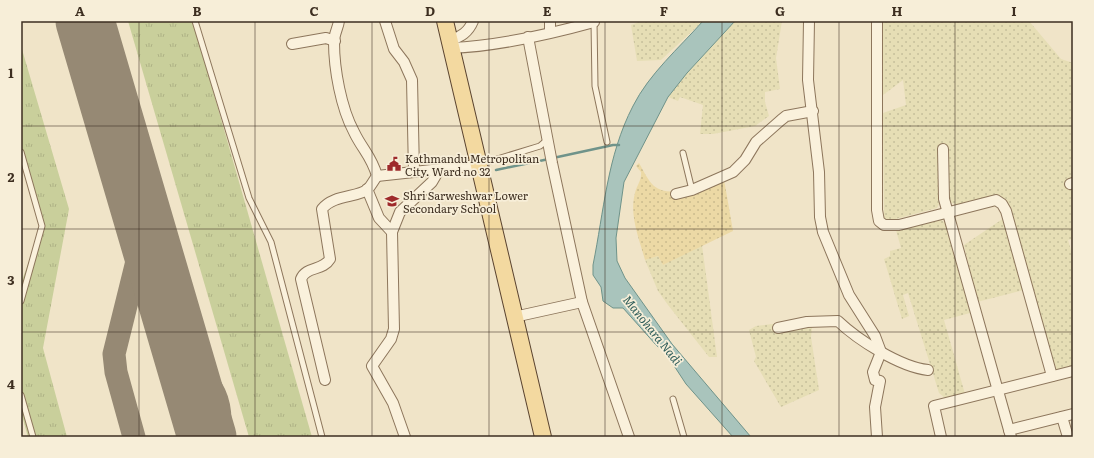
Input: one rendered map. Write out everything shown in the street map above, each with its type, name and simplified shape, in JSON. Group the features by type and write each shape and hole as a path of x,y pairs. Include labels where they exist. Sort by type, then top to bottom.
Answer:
{"main road":[{"path":"445,21 542,437"}],"street":[{"path":"339,21 334,41 338,77 345,116 369,154 377,176"},
{"path":"385,21 394,49 404,62 412,80 414,172"},
{"path":"450,45 469,30 473,21"},
{"path":"550,21 550,32"},
{"path":"809,21 808,80 813,111 819,172 820,217 823,232 849,295 876,336 881,352 873,372 875,380 880,381 875,407 877,437"},
{"path":"877,21 877,210 879,220 884,225 899,225 996,200 1002,204 1006,211 1052,376"},
{"path":"450,45 480,47 594,22"},
{"path":"528,37 552,163 582,302 629,437"},
{"path":"292,44 326,38 334,41"},
{"path":"676,194 692,190 720,179 740,166 756,142 786,116 813,111"},
{"path":"943,149 944,199 949,212 1010,433 1073,414"},
{"path":"325,380 301,279 307,271 321,267 330,259 322,209 328,203 367,189 377,176 478,165"},
{"path":"405,437 393,403 372,366 391,339 394,329 392,232 400,212 432,182 439,170"},
{"path":"367,189 379,218 392,232"},
{"path":"514,317 582,302"},
{"path":"778,328 807,322 838,321 861,340 881,352 916,369 928,370"},
{"path":"941,437 934,406 1073,371"},
{"path":"1062,417 1068,437"}],"lane":[{"path":"195,21 233,140 249,198 271,242 322,437"},
{"path":"594,22 595,86 607,142"},
{"path":"478,165 548,143"},
{"path":"21,152 42,226 21,301"},
{"path":"683,152 692,190"},
{"path":"21,395 33,437"},
{"path":"673,399 684,437"}],"shaded area":[{"path":"642,21 703,21 661,60 637,61 631,25"},
{"path":"735,21 782,21 776,58 780,89 765,92 765,102 769,116 755,126 713,134 700,134 703,105 680,97 678,101 668,97 687,73"},
{"path":"883,21 1029,21 1061,59 1073,63 1073,239 1068,240 1073,257 1073,366 1056,370 1053,364 1009,206 1004,199 994,196 957,205 950,202 948,150 938,150 939,204 937,208 888,221 884,218 883,113 906,105 903,80 883,95"},
{"path":"1004,218 1024,290 977,302 964,245"},
{"path":"940,219 947,224 970,313 944,320 965,394 945,398 939,393 908,293 903,295 909,316 902,319 884,259 890,256 890,251 901,248 896,230"},
{"path":"702,245 717,357 709,357 668,305 658,291 645,260 658,256 663,265"},
{"path":"813,319 811,337 819,390 781,407 754,361 756,357 749,330 756,326"}],"green space":[{"path":"128,21 193,21 312,437 249,437"},
{"path":"21,46 69,209 43,348 67,437 28,437 21,412 21,283 42,226 21,147"}],"sand":[{"path":"639,163 652,184 662,190 679,191 722,174 733,231 663,265 658,256 645,260 633,210 633,201 641,175 641,172 636,166"}],"water":[{"name":"Manohara Nadi","path":"703,21 735,21 687,73 668,97 624,182 616,238 617,261 625,278 672,344 751,437 733,437 686,384 663,349 657,346 623,308 613,308 603,301 601,287 593,275 593,265 607,184 617,144 624,125 633,106 647,83"}],"waterway":[{"path":"553,158 619,145"},
{"path":"496,170 549,159"}],"taxiway":[{"path":"134,437 116,372 114,354 142,241 141,213"},
{"path":"180,348 187,360 215,394 220,413 216,437"}],"runway":[{"path":"85,21 207,437"}],"place":[{"name":"Kathmandu Metropolitan City. Ward no 32","path":"394,164"},
{"name":"Shri Sarweshwar Lower Secondary School","path":"392,201"}]}
